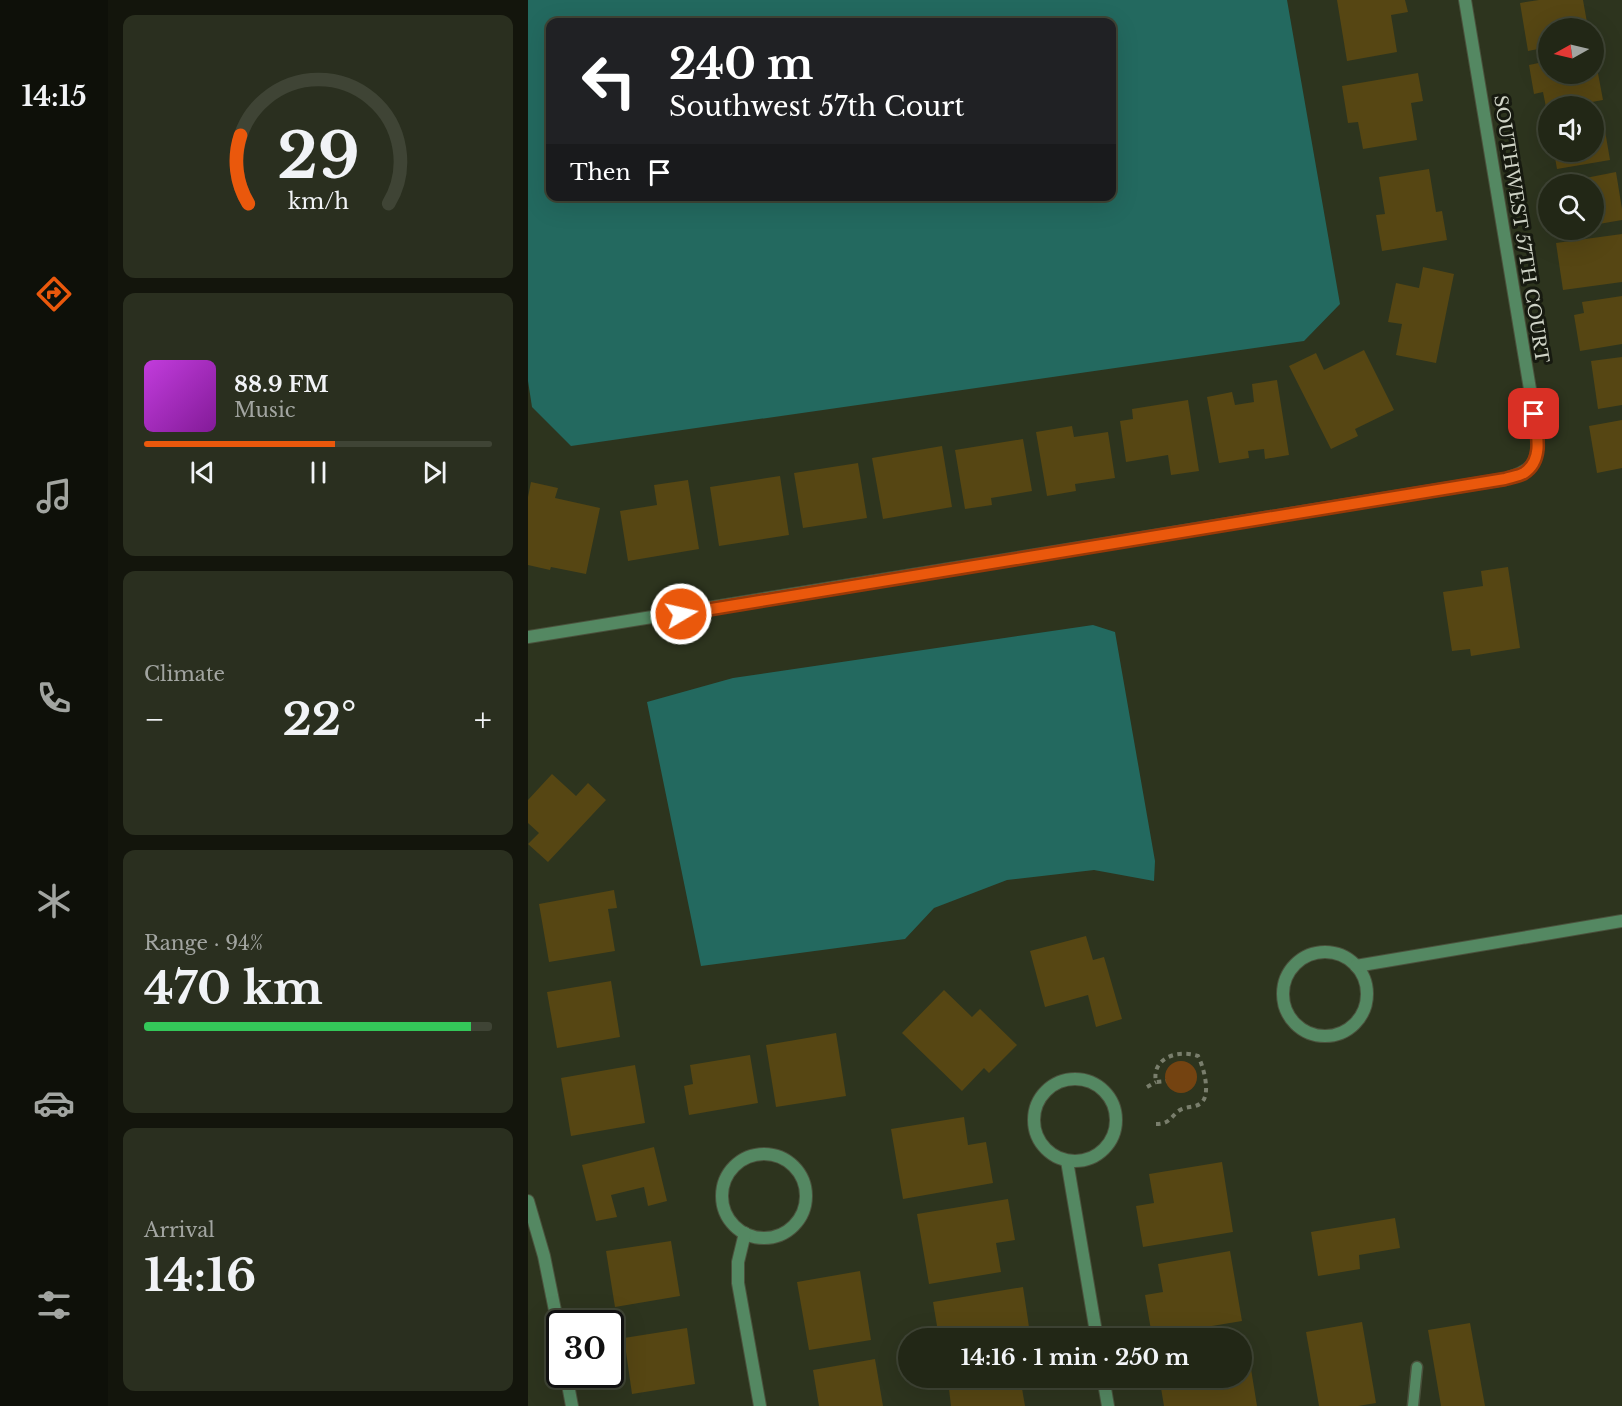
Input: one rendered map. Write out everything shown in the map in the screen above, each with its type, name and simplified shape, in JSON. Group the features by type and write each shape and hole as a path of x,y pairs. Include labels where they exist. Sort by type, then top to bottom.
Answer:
{"street":[{"name":"SOUTHWEST 57TH COURT","path":"528,638 1505,479 1524,473 1533,463 1538,451 1538,437 1465,0"},
{"path":"1356,966 1622,921"},
{"path":"1319,952 1333,952 1346,957 1356,966 1364,978 1367,992 1366,1006 1360,1018 1350,1029 1337,1035 1323,1037 1310,1034 1298,1027 1288,1016 1283,989 1287,976 1295,964 1306,956 1319,952"},
{"path":"1065,1079 1079,1079 1093,1083 1112,1101 1116,1113 1116,1127 1112,1139 1104,1150 1080,1161 1067,1161 1054,1156 1043,1147 1036,1135 1033,1121 1035,1107 1042,1094 1052,1085 1065,1079"},
{"path":"762,1153 776,1155 788,1161 798,1171 804,1184 806,1197 803,1211 796,1223 785,1232 772,1237 758,1238 744,1233 726,1214 722,1200 723,1186 728,1174 737,1163 749,1156 762,1153"},
{"path":"1067,1161 1095,1328"},
{"path":"528,1201 544,1256 555,1310"},
{"path":"744,1233 738,1262 738,1283 760,1406"},
{"path":"569,1388 572,1406"},
{"path":"1105,1388 1108,1406"}],"lane":[{"path":"1413,1406 1416,1367"}],"path":[{"path":"1156,1082 1155,1075 1162,1060 1169,1056 1192,1054 1198,1056 1201,1062 1206,1092 1203,1102 1178,1111 1164,1124 1156,1124"},
{"path":"1147,1087 1156,1082 1166,1081"}],"shaded area":[{"path":"1181,1061 1192,1066 1197,1077 1192,1088 1181,1093 1170,1088 1165,1077 1170,1066"}],"water":[{"path":"528,0 1287,0 1340,304 1304,341 571,446 532,407 528,381"},
{"path":"1093,625 1115,632 1155,861 1154,881 1094,870 1007,880 934,908 905,939 701,966 647,702 733,678"}],"building":[{"path":"1337,0 1405,0 1408,12 1391,15 1397,52 1347,61"},
{"path":"1539,0 1583,0 1586,18 1538,18 1538,49 1528,51 1520,3"},
{"path":"1538,63 1538,84 1600,84 1602,96 1544,96 1543,92 1534,94 1529,65"},
{"path":"1418,73 1423,101 1411,103 1417,140 1363,149 1358,122 1348,123 1342,86"},
{"path":"1604,125 1610,160 1604,161"},
{"path":"1556,162 1598,162 1557,169"},
{"path":"1429,169 1436,212 1442,211 1447,240 1382,251 1376,215 1385,214 1379,177"},
{"path":"1616,172 1622,220 1604,223 1604,174"},
{"path":"1622,234 1622,282 1563,290 1556,243 1604,240 1604,236"},
{"path":"1423,267 1454,274 1436,363 1396,355 1402,324 1388,322 1396,283 1419,288"},
{"path":"1622,296 1622,344 1580,351 1574,315 1584,313 1582,302"},
{"path":"1364,350 1394,410 1355,429 1358,436 1331,449 1289,366 1316,353 1324,370"},
{"path":"1622,357 1622,405 1598,409 1591,361"},
{"path":"1277,380 1289,455 1265,459 1264,449 1248,451 1249,458 1219,463 1207,397 1232,392 1235,405 1254,402 1252,384"},
{"path":"1188,400 1199,471 1171,475 1168,455 1126,462 1120,421 1133,419 1132,409"},
{"path":"1622,420 1622,468 1597,473 1589,426"},
{"path":"1072,426 1074,437 1108,432 1115,478 1075,484 1076,491 1047,496 1036,432"},
{"path":"1023,439 1032,491 991,498 992,505 965,509 955,450"},
{"path":"942,446 952,507 883,519 872,458"},
{"path":"858,463 867,518 803,528 794,473"},
{"path":"780,476 789,535 719,546 710,487"},
{"path":"688,480 699,549 628,561 620,511 657,505 654,485"},
{"path":"531,482 558,488 555,498 600,508 586,574 528,565 528,497"},
{"path":"1508,567 1520,648 1471,656 1470,649 1452,651 1443,592 1483,586 1481,571"},
{"path":"552,774 576,796 588,783 606,800 548,862 528,844 539,833 528,823 528,800"},
{"path":"614,890 617,908 608,909 615,951 549,962 539,904"},
{"path":"1086,936 1093,960 1104,957 1122,1019 1096,1027 1088,995 1045,1007 1030,951"},
{"path":"611,981 620,1037 557,1048 547,992"},
{"path":"944,990 972,1017 980,1009 1017,1045 989,1073 984,1068 962,1091 902,1033"},
{"path":"836,1033 846,1096 776,1107 766,1045"},
{"path":"750,1055 758,1103 689,1115 684,1086 693,1084 690,1065"},
{"path":"635,1065 645,1123 571,1136 561,1078"},
{"path":"964,1117 968,1145 986,1142 993,1183 903,1199 891,1129"},
{"path":"654,1147 667,1201 648,1206 644,1187 611,1195 617,1217 596,1221 582,1165"},
{"path":"1222,1162 1233,1232 1143,1247 1136,1206 1154,1203 1149,1174"},
{"path":"1008,1199 1015,1240 996,1243 1001,1272 929,1284 917,1214"},
{"path":"1395,1218 1400,1248 1359,1255 1360,1269 1318,1276 1311,1232"},
{"path":"671,1241 680,1296 615,1307 606,1251"},
{"path":"1230,1251 1242,1321 1200,1328 1151,1328 1145,1295 1163,1292 1158,1264"},
{"path":"860,1271 871,1340 809,1350 797,1282"},
{"path":"1023,1287 1029,1327 937,1328 933,1302"},
{"path":"1362,1322 1376,1403 1358,1406 1319,1406 1306,1332"},
{"path":"1470,1323 1485,1406 1441,1406 1428,1330"},
{"path":"687,1328 695,1384 632,1394 624,1338"},
{"path":"875,1359 883,1406 819,1406 813,1370"},
{"path":"1252,1375 1257,1406 1164,1406 1161,1388 1252,1388"},
{"path":"1022,1388 1025,1406 951,1406 949,1389"}],"route":[{"path":"681,614 1505,479 1524,473 1533,463 1538,451 1534,414"}]}
